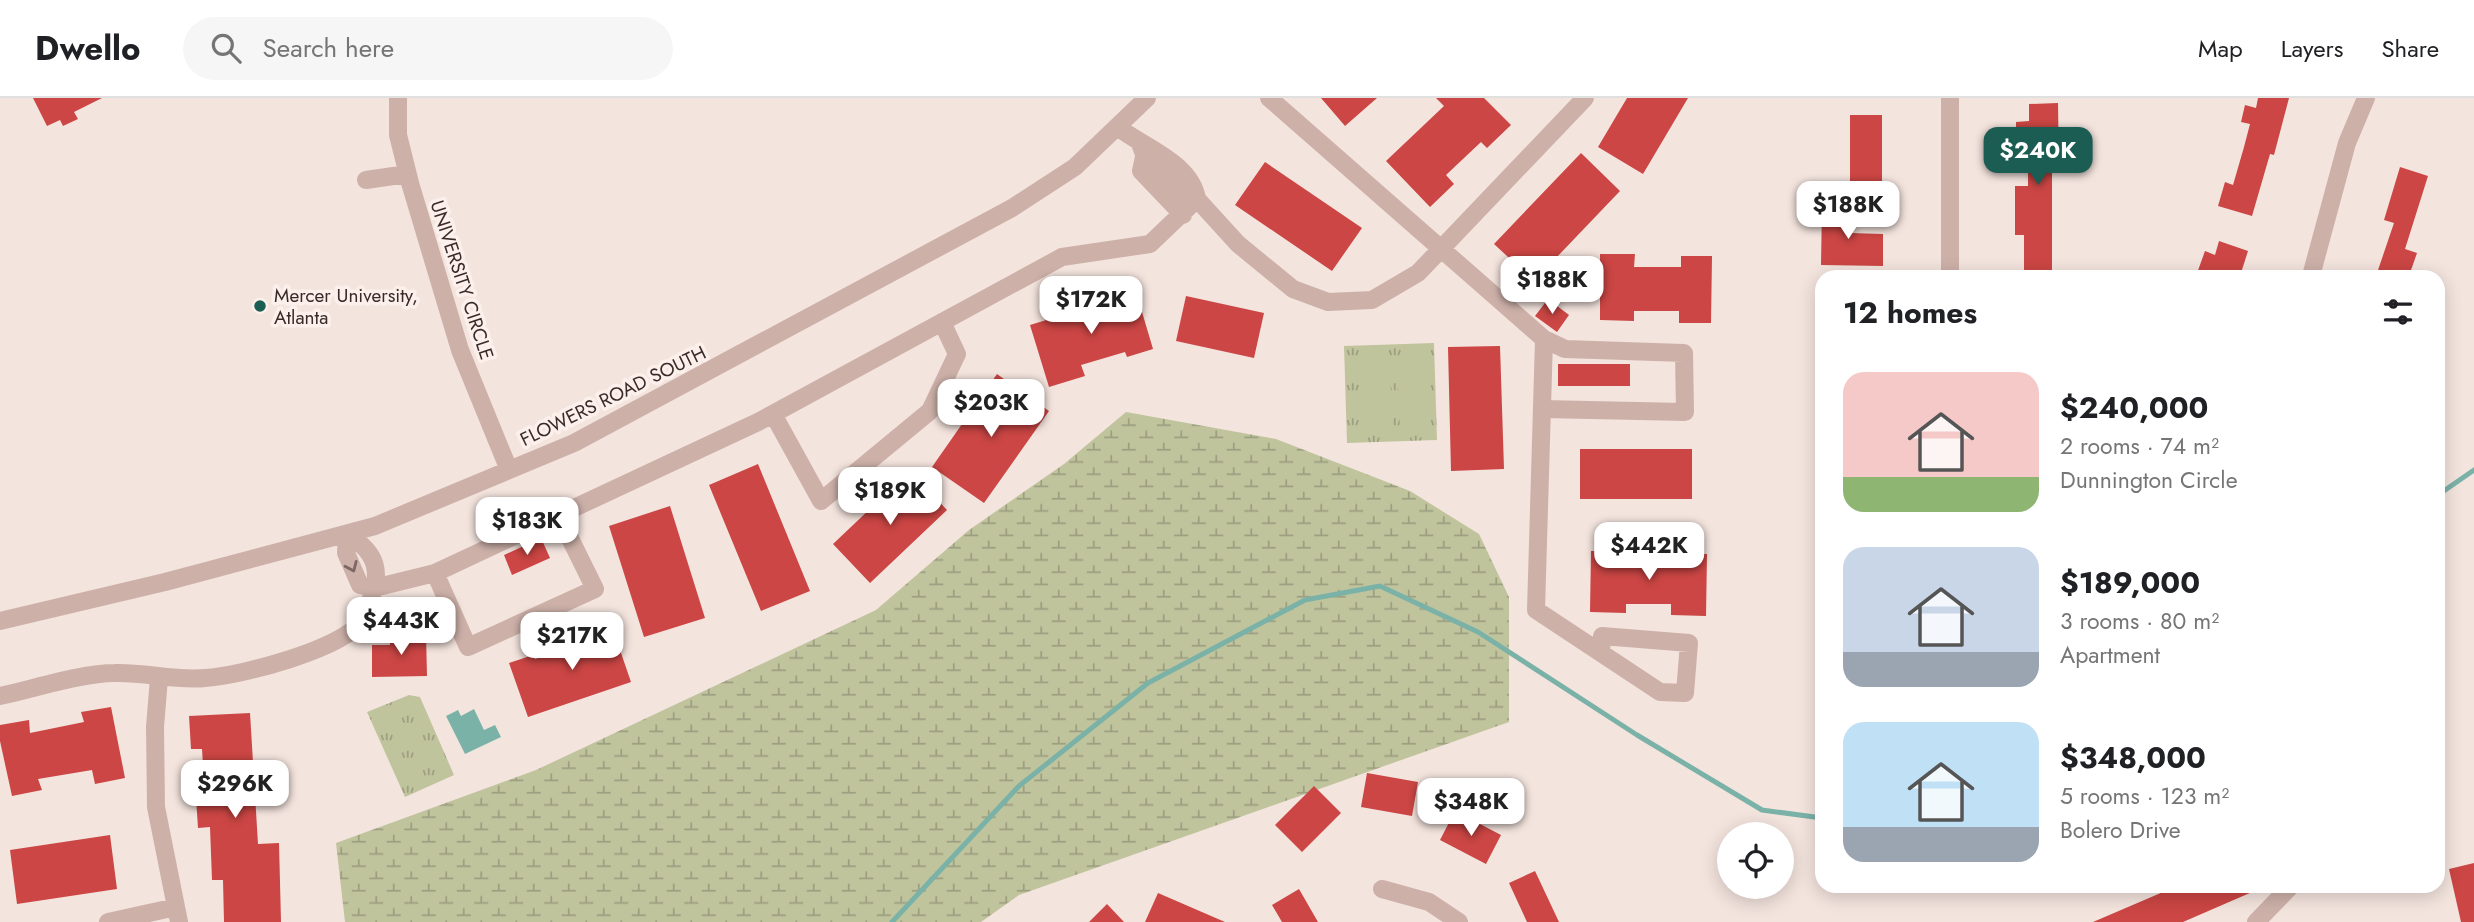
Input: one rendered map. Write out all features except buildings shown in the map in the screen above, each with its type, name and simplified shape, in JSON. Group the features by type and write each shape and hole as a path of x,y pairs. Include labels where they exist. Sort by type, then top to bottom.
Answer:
{"street":[{"name":"UNIVERSITY CIRCLE","path":"398,98 398,135 407,174 460,350 509,470"},
{"name":"FLOWERS ROAD SOUTH","path":"0,621 165,582 375,526 574,443 1012,208 1075,167 1119,128 1147,98"},
{"path":"1269,98 1544,339 1565,349 1684,353 1685,412 1542,409"},
{"path":"1119,128 1185,196 1197,199 1238,244 1293,289 1328,302 1372,299 1418,273 1585,98"},
{"path":"1950,98 1950,270"},
{"path":"2313,270 2347,143 2366,98"},
{"path":"1142,151 1141,171 1183,215"},
{"path":"366,180 407,174"},
{"path":"347,534 346,553 360,585 374,588 435,573 773,414 1062,257 1150,243 1183,215 1197,199"},
{"path":"773,414 821,501 930,411 957,354 942,322"},
{"path":"1544,339 1536,610 1601,653 1660,692 1685,693 1689,643 1602,636 1601,653"},
{"path":"435,573 468,647 595,589 558,514"},
{"path":"0,696 114,673 159,678 205,678 250,671 331,645 362,622 374,588"},
{"path":"108,922 178,914 156,807 155,727 159,678"},
{"path":"1382,889 1429,902 1459,922"},
{"path":"2256,922 2284,893"}],"green space":[{"path":"1434,343 1437,440 1347,443 1344,346"},
{"path":"1429,360 1431,429 1400,430 1397,361"},
{"path":"1390,361 1392,430 1361,431 1358,362"},
{"path":"1126,412 1276,439 1410,491 1479,534 1509,597 1509,722 1019,895 981,922 345,922 336,843 536,770 876,610 969,530 1064,464"},
{"path":"409,695 420,697 454,775 405,797 367,712"}],"water":[{"path":"474,709 484,730 495,725 501,737 465,754 446,716 458,710 461,716"}],"waterway":[{"path":"2445,490 2474,470"},
{"path":"892,922 1019,786 1148,683 1305,600 1380,586 1478,632 1637,735 1762,810 1815,817"}],"place":[{"name":"Mercer University, Atlanta","path":"260,306"}]}
